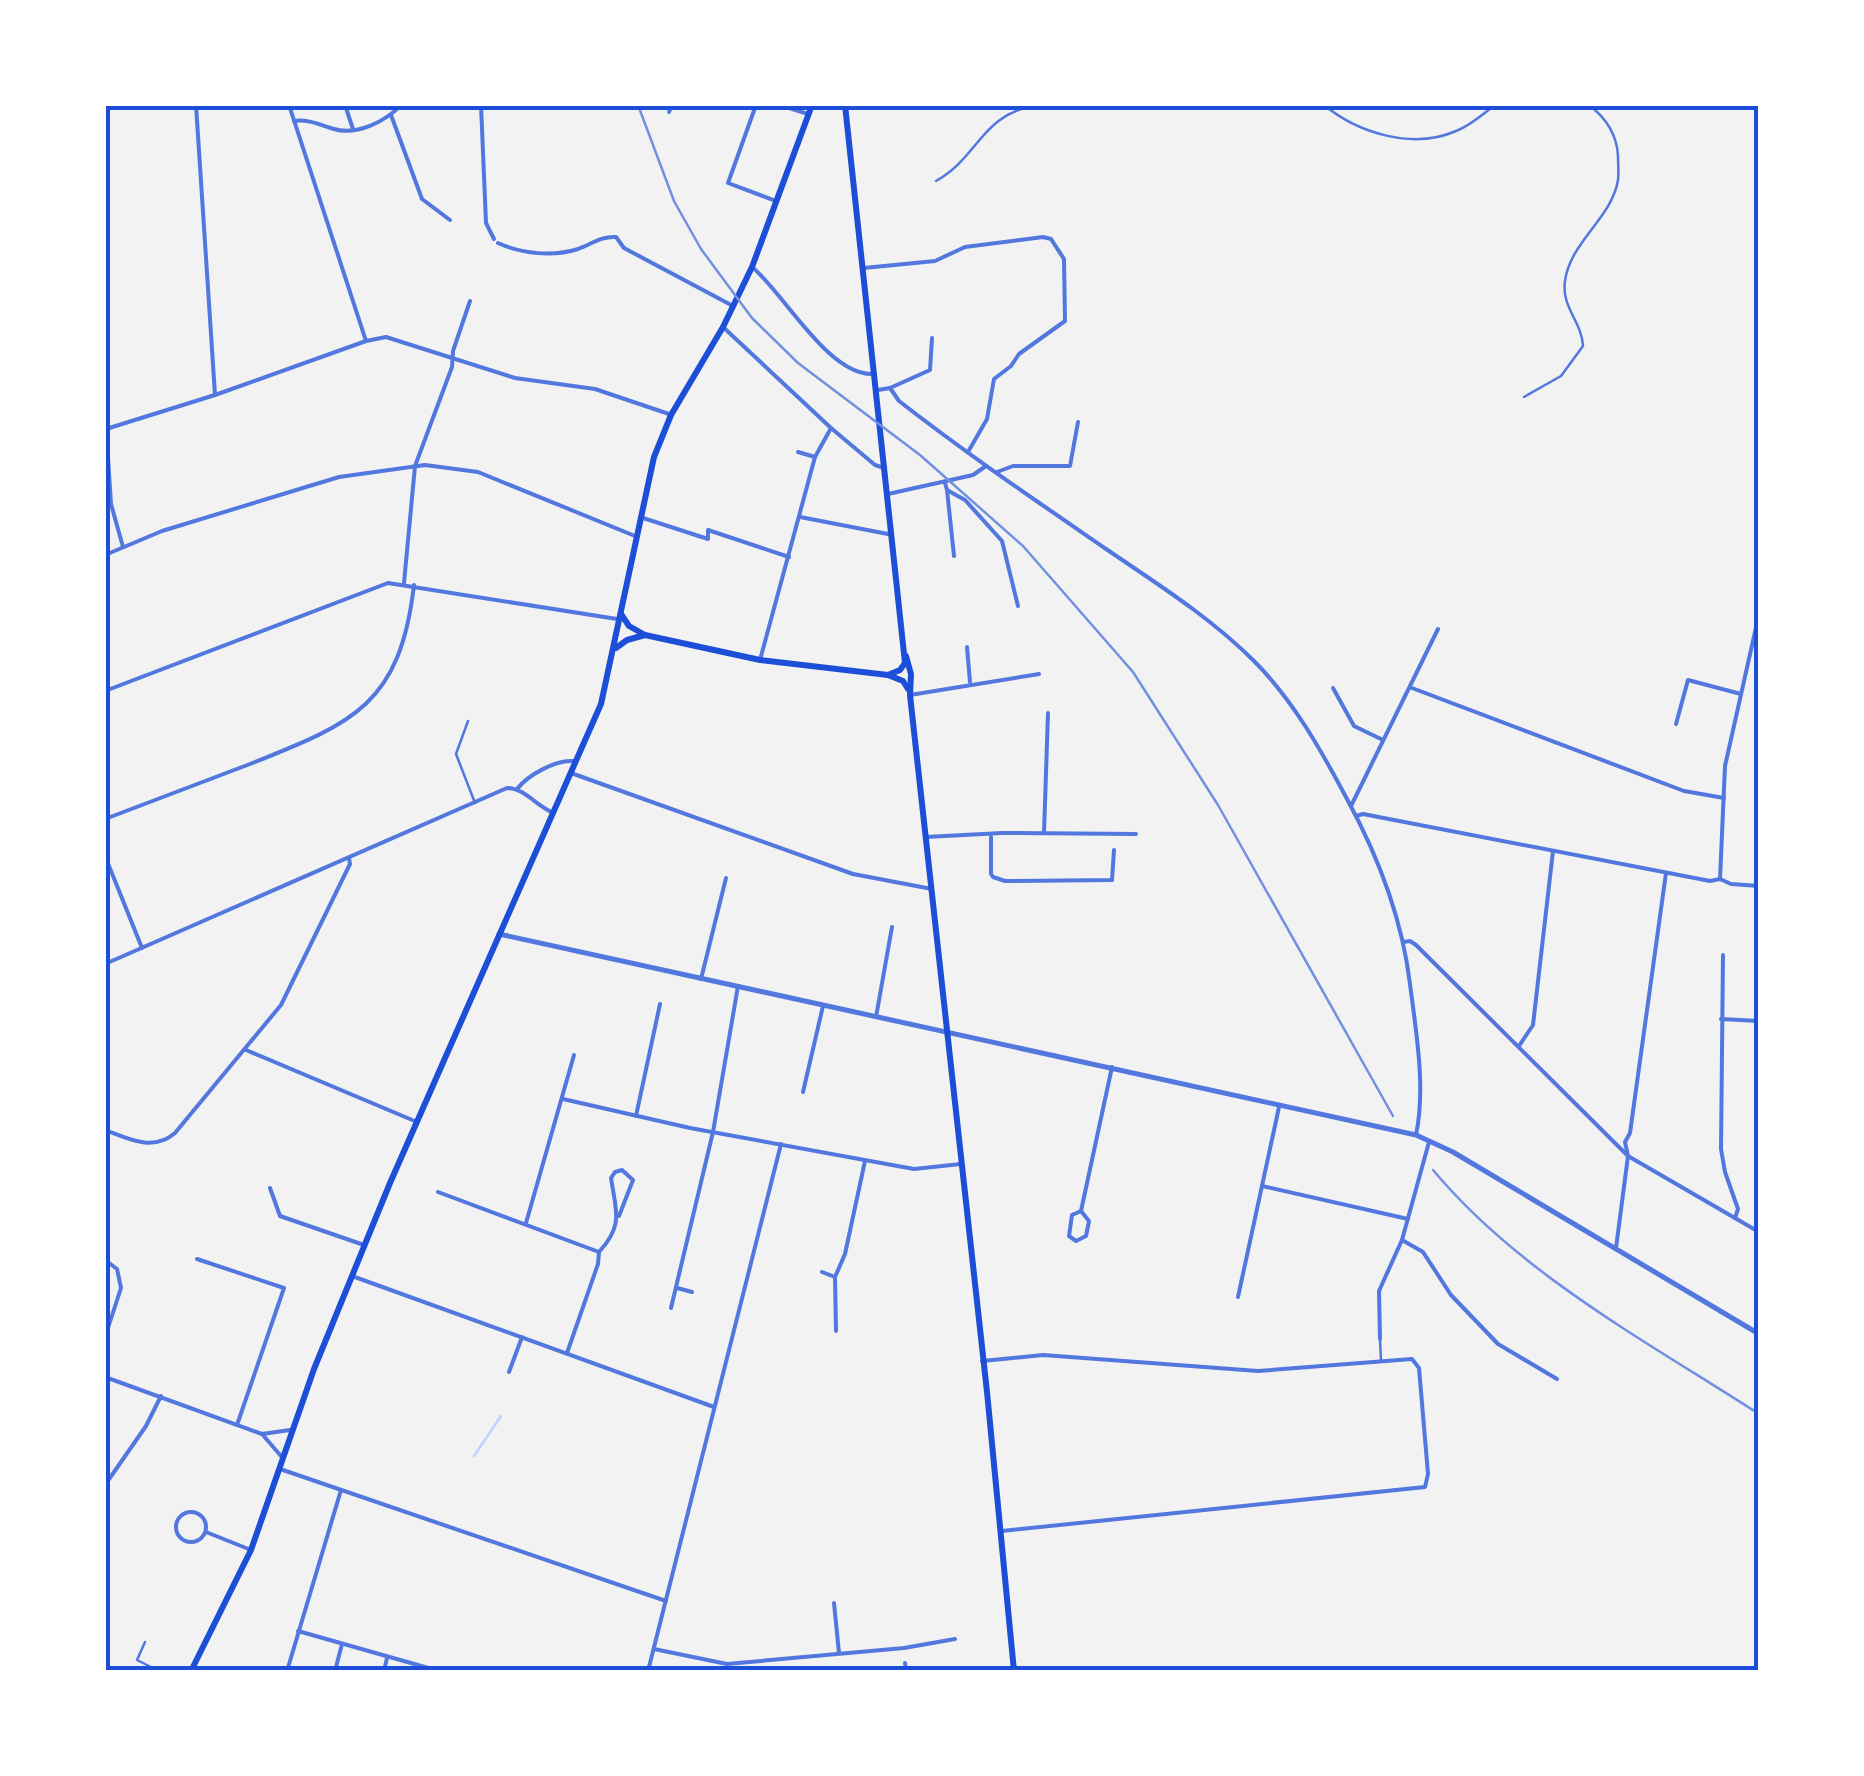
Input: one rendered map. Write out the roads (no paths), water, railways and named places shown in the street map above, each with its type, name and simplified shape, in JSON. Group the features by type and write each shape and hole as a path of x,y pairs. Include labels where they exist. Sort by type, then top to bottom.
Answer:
{"main road":[{"path":"191,1671 251,1550 364,1245 602,704 654,457 670,414 723,327 752,267 812,105"},
{"path":"845,105 872,374 911,674 910,694 1014,1671"},
{"path":"619,617 645,635 760,660 888,675 903,681 910,694"},
{"path":"615,649 627,640 645,635"},
{"path":"888,675 900,670 906,655"}],"street":[{"path":"196,105 215,395"},
{"path":"289,105 366,341"},
{"path":"345,105 353,130"},
{"path":"294,121 353,130 391,115 401,105"},
{"path":"481,105 486,223 496,241 532,252 563,253 605,236 616,238 624,248 735,303"},
{"path":"669,112 672,105"},
{"path":"756,105 728,183 776,200"},
{"path":"780,105 808,114"},
{"path":"391,115 422,199 450,220"},
{"path":"862,268 934,262 965,247 1046,238 1062,256 1065,320 1019,354 994,379 988,419 968,452"},
{"path":"752,267 812,337 851,370 872,374"},
{"path":"404,584 414,466 452,367 470,301"},
{"path":"723,327 831,428 875,465 886,469"},
{"path":"106,430 366,341 392,337 518,379 611,392 670,414"},
{"path":"874,390 890,388 930,370 932,338"},
{"path":"890,388 900,401 995,473 1174,595 1246,653 1313,736 1377,857 1404,942 1418,1063 1416,1135"},
{"path":"105,411 111,504 123,547"},
{"path":"995,473 1013,466 1070,466 1078,422"},
{"path":"760,660 816,457 831,428"},
{"path":"798,452 816,457"},
{"path":"105,555 162,530 340,476 414,466 478,472 636,536"},
{"path":"888,494 973,475 986,466"},
{"path":"945,482 954,556"},
{"path":"947,490 965,500 1002,541 1018,606"},
{"path":"640,517 708,539 708,530 789,557"},
{"path":"800,517 892,534"},
{"path":"105,691 383,584 414,585 619,617"},
{"path":"105,819 310,740 352,718 381,687 397,659 408,628 414,585"},
{"path":"1720,879 1727,754 1756,642 1759,614"},
{"path":"1351,806 1438,629"},
{"path":"967,647 971,684"},
{"path":"910,694 1039,674"},
{"path":"1676,724 1688,680 1741,694"},
{"path":"1333,688 1354,726 1384,740"},
{"path":"1412,688 1684,791 1724,798"},
{"path":"1044,833 1048,713"},
{"path":"517,789 527,778 566,760 576,762"},
{"path":"571,773 854,874 932,889"},
{"path":"105,964 506,788 517,789 554,813"},
{"path":"1356,816 1363,814 1710,881 1720,879 1759,886"},
{"path":"990,834 992,878 1005,880 1112,880 1114,850"},
{"path":"926,837 1136,834"},
{"path":"1518,1046 1532,1025 1553,851"},
{"path":"105,856 142,948"},
{"path":"105,1130 145,1144 170,1138 290,992 350,864 349,858"},
{"path":"1615,1250 1628,1156 1625,1142 1631,1127 1666,873"},
{"path":"701,979 726,878"},
{"path":"876,1017 892,928"},
{"path":"499,934 1416,1135 1759,1334"},
{"path":"1404,942 1412,941 1628,1156 1759,1232"},
{"path":"1723,955 1721,1148 1724,1172 1738,1209 1735,1218"},
{"path":"671,1308 713,1132 738,986"},
{"path":"636,1116 660,1004"},
{"path":"803,1092 823,1006"},
{"path":"1721,1019 1759,1021"},
{"path":"246,1050 417,1122"},
{"path":"526,1223 574,1055"},
{"path":"1081,1211 1112,1067"},
{"path":"562,1100 914,1169 961,1164"},
{"path":"1238,1297 1280,1104"},
{"path":"1380,1339 1378,1291 1402,1240 1430,1141"},
{"path":"648,1671 781,1144"},
{"path":"836,1331 835,1277 844,1254 864,1160"},
{"path":"567,1353 598,1264 598,1252 610,1241 634,1180 622,1170 611,1178 619,1216"},
{"path":"1262,1186 1408,1219"},
{"path":"270,1188 280,1216 364,1245"},
{"path":"438,1192 598,1252"},
{"path":"1081,1211 1089,1221 1084,1238 1076,1240 1068,1231 1072,1215 1081,1211"},
{"path":"1402,1240 1423,1252 1451,1295 1498,1344 1557,1379"},
{"path":"198,1259 284,1288 237,1425"},
{"path":"105,1260 117,1269 120,1288 105,1337"},
{"path":"822,1272 835,1277"},
{"path":"352,1276 714,1408"},
{"path":"677,1288 692,1292"},
{"path":"510,1372 522,1337"},
{"path":"982,1360 1043,1355 1258,1372 1416,1361 1427,1486 1000,1532"},
{"path":"105,1377 262,1434 293,1430"},
{"path":"105,1485 146,1426 160,1396"},
{"path":"262,1434 284,1458"},
{"path":"280,1469 666,1601"},
{"path":"287,1671 341,1490"},
{"path":"185,1512 197,1512 205,1520 206,1532 198,1541 186,1541 177,1533 177,1521 185,1512"},
{"path":"206,1532 251,1550"},
{"path":"834,1603 839,1653"},
{"path":"298,1631 437,1671"},
{"path":"654,1649 727,1664 904,1648 955,1638"},
{"path":"335,1671 342,1644"},
{"path":"384,1671 388,1658"},
{"path":"905,1663 906,1671"}],"lane":[{"path":"936,181 950,173 994,122 1016,109 1037,105"},
{"path":"1098,105 1137,105"},
{"path":"1324,105 1346,123 1377,133 1428,140 1458,131 1495,105"},
{"path":"1524,397 1561,376 1583,346 1581,332 1566,307 1564,284 1569,263 1611,200 1618,179 1618,147 1611,128 1589,105"},
{"path":"468,720 456,754 475,803"},
{"path":"1380,1339 1380,1361"},
{"path":"145,1642 137,1660 159,1671"}],"waterway":[{"path":"474,1456 501,1416"}],"railway":[{"path":"638,105 674,201 701,249 752,318 798,363 920,455 1023,546 1133,672 1218,805 1393,1116"},
{"path":"1433,1170 1467,1207 1545,1274 1759,1414"}]}
